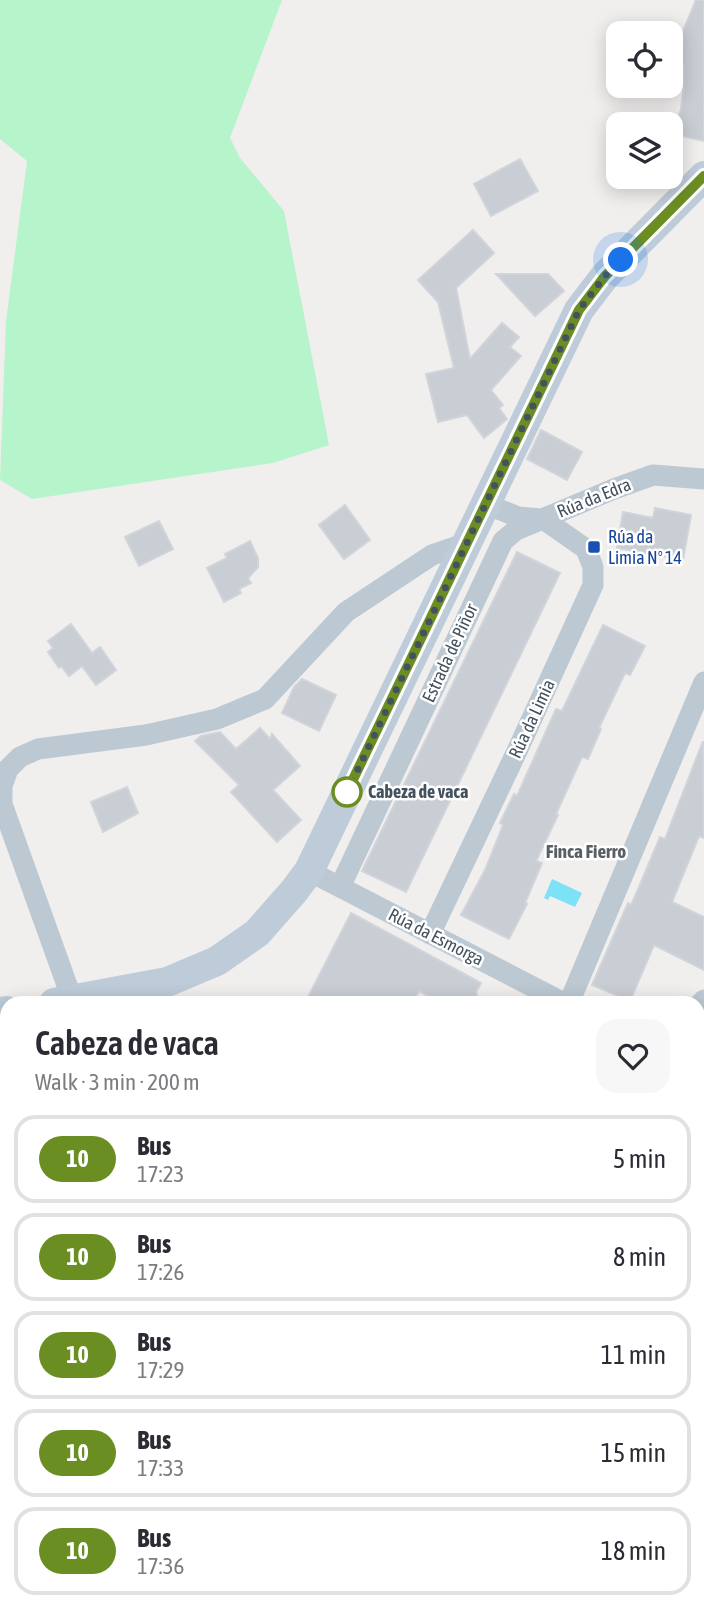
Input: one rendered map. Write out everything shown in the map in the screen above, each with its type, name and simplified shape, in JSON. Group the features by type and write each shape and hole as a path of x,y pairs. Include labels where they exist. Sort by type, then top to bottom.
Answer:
{"street":[{"path":"90,996 167,982 217,961 257,933 309,872 579,310 605,276 704,176"},
{"name":"Rúa da Edra","path":"486,504 519,517 543,519 653,475 704,479"},
{"name":"Estrada de Piñor","path":"340,887 503,541 516,530 543,519"},
{"name":"Rúa da Limia","path":"430,934 593,585 593,568 586,550 543,519"},
{"path":"61,996 2,804 2,786 8,769 20,757 38,749 146,735 217,719 265,699 346,612 432,555 467,543"},
{"path":"570,996 704,682"},
{"path":"347,792 378,807"},
{"name":"Rúa da Esmorga","path":"309,872 553,996"}],"green space":[{"path":"0,0 282,0 230,138 240,158 284,211 329,445 273,463 32,499 0,480 6,321 27,161 0,139"}],"water":[{"path":"552,879 582,893 575,907 550,896 548,900 544,898"}],"building":[{"path":"696,0 704,0 704,141 683,136 683,112 680,112 683,98 683,31"},
{"path":"520,159 538,191 491,216 474,184"},
{"path":"473,230 494,253 456,288 470,359 502,323 519,337 510,347 521,356 491,390 503,405 499,408 507,419 484,438 467,415 438,422 426,374 454,368 438,302 418,280"},
{"path":"496,274 548,274 564,291 535,316"},
{"path":"541,430 582,452 567,480 527,459"},
{"path":"345,505 370,540 344,559 319,525"},
{"path":"655,508 691,515 683,560 617,548 623,512 653,518"},
{"path":"159,521 173,549 139,566 125,537"},
{"path":"250,541 258,558 258,567 248,578 251,583 239,589 241,593 224,602 207,568 227,558 225,554"},
{"path":"517,552 560,573 406,892 362,871"},
{"path":"71,624 92,653 100,647 116,670 96,685 82,666 69,676 61,666 59,668 48,652 53,648 48,641"},
{"path":"603,625 645,646 630,675 625,673 599,728 601,729 588,759 582,757 536,861 542,863 525,903 527,904 509,939 461,915 485,870 503,825 500,823 514,794 517,796 556,709 562,711"},
{"path":"302,679 336,695 319,731 282,713 294,687"},
{"path":"260,728 270,739 272,734 300,766 273,790 301,820 277,842 231,792 239,785 195,741 201,736 220,732 236,749"},
{"path":"703,741 704,838 699,836 672,902 704,917 704,970 654,945 632,996 618,996 592,985 660,837 665,839"},
{"path":"127,787 138,813 103,832 91,802"},
{"path":"351,913 481,983 476,992 477,996 428,996 419,991 416,996 309,996"}],"bus line":[{"name":"10","path":"347,792 579,310 605,276 704,176"}],"place":[{"name":"Rúa da Limia Nº 14","path":"594,547"},
{"name":"Cabeza de vaca","path":"347,792"}],"district":[{"name":"Finca Fierro","path":"586,851"}],"route":[{"path":"347,792 579,310 621,260"}]}
